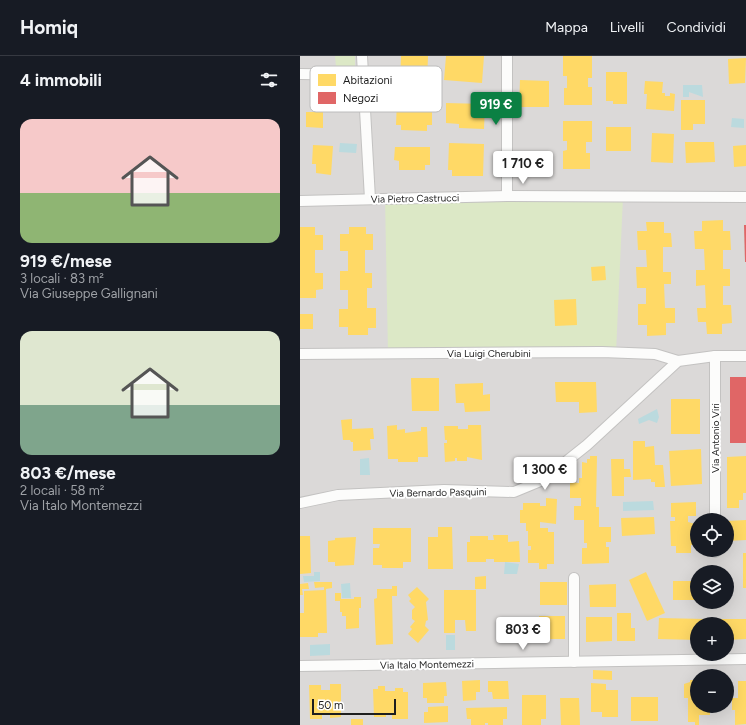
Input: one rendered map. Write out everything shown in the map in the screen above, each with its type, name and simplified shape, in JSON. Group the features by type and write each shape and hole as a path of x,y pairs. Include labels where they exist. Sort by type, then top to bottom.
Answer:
{"street":[{"path":"362,56 363,66"},
{"path":"507,56 507,196"},
{"path":"300,74 310,74"},
{"path":"365,112 370,199"},
{"name":"Via Pietro Castrucci","path":"300,201 507,196 746,197"},
{"name":"Via Luigi Cherubini","path":"300,354 602,352 655,354 678,361"},
{"path":"678,361 715,356 746,356"},
{"name":"Via Antonio Viri","path":"715,356 715,513"},
{"name":"Via Bernardo Pasquini","path":"300,502 338,495 444,490 514,492 542,480 588,445 678,361"},
{"path":"574,578 574,662"},
{"name":"Via Italo Montemezzi","path":"300,666 746,659"}],"shaded area":[{"path":"300,56 746,56 746,725 300,725"}],"green space":[{"path":"335,56 355,56 355,66 336,66"},
{"path":"623,197 616,353 388,353 385,198"}],"water":[{"path":"683,85 702,85 703,97 689,92 689,97 683,97"},
{"path":"732,118 744,119 744,128 731,127"},
{"path":"340,143 357,144 356,153 339,152"},
{"path":"657,409 659,417 657,423 649,420 639,424 638,419"},
{"path":"369,458 370,475 360,475 360,459"},
{"path":"653,501 654,510 623,511 623,502"},
{"path":"505,562 519,564 517,574 504,574"},
{"path":"314,572 320,572 320,581 304,582 303,576 314,576"},
{"path":"350,583 351,598 342,598 341,584"},
{"path":"446,635 455,635 455,650 446,650"},
{"path":"330,644 330,655 310,656 310,645"}],"building: Abitazioni":[{"path":"401,56 428,56 428,66 401,66"},
{"path":"446,56 484,56 482,83 444,80"},
{"path":"563,56 592,56 592,78 588,78 588,87 592,87 592,105 564,105 564,88 567,88 567,76 563,76"},
{"path":"746,58 745,83 729,84 728,59"},
{"path":"606,72 627,72 627,104 613,104 613,101 606,101"},
{"path":"520,80 549,81 549,107 519,107"},
{"path":"645,81 663,82 662,93 665,93 665,96 670,96 670,93 675,94 674,111 646,109 647,94 644,94"},
{"path":"681,100 705,100 705,124 693,124 693,130 681,130"},
{"path":"446,103 485,104 484,129 459,128 459,124 446,123"},
{"path":"306,112 323,112 323,128 306,127"},
{"path":"397,112 432,112 432,125 427,125 427,131 401,130 401,125 396,125"},
{"path":"563,121 592,121 592,142 586,142 586,153 590,153 590,169 563,169 563,151 567,150 567,141 563,141"},
{"path":"606,127 631,127 631,151 606,151"},
{"path":"652,133 674,134 673,163 651,162"},
{"path":"685,142 714,142 715,162 686,163"},
{"path":"449,143 484,144 483,176 452,176 452,170 448,170"},
{"path":"313,145 333,146 331,175 316,173 316,164 312,164"},
{"path":"746,145 746,166 734,167 733,146"},
{"path":"395,147 430,147 430,165 425,165 425,170 399,170 399,161 394,160"},
{"path":"723,220 723,231 730,231 731,250 723,250 723,269 730,269 730,286 723,286 723,305 731,305 732,323 722,324 722,334 707,334 706,322 698,322 697,308 706,308 705,285 696,286 696,270 705,270 704,249 695,249 694,231 702,231 702,221"},
{"path":"646,222 664,222 664,233 671,233 672,247 663,247 663,272 671,272 671,284 664,284 665,308 675,308 675,323 666,323 666,335 647,336 647,325 638,325 638,304 646,304 646,288 637,288 636,267 647,267 646,250 638,250 637,231 647,231"},
{"path":"300,227 315,227 315,235 323,235 323,250 315,250 315,273 323,273 323,289 316,290 316,298 300,298"},
{"path":"349,227 366,227 366,234 373,234 373,250 365,250 365,273 372,273 372,288 367,288 367,308 376,308 376,328 368,328 368,335 348,335 348,327 339,327 339,309 348,309 348,290 340,290 340,271 348,271 348,251 340,251 340,234 349,234"},
{"path":"605,266 606,280 592,281 591,267"},
{"path":"576,299 577,325 555,326 554,300"},
{"path":"300,314 313,314 313,329 300,329"},
{"path":"411,378 439,378 439,411 412,411"},
{"path":"555,382 596,382 597,412 579,413 579,402 556,402"},
{"path":"483,383 483,395 490,394 490,411 465,412 464,403 456,403 455,384"},
{"path":"671,399 700,399 700,434 671,434"},
{"path":"352,419 352,429 373,428 374,439 370,439 371,450 353,451 353,442 350,440 343,440 341,420"},
{"path":"397,425 397,430 405,429 405,433 421,431 421,427 427,427 428,457 418,457 418,462 398,462 398,459 388,459 387,426"},
{"path":"468,425 481,425 482,460 467,457 467,461 457,461 457,458 455,458 455,461 445,462 444,443 447,443 447,440 445,440 444,426 458,426 458,429 468,429"},
{"path":"633,441 645,441 645,447 654,446 655,465 663,465 665,487 655,487 655,482 651,482 651,479 633,480"},
{"path":"701,449 702,484 671,486 669,451"},
{"path":"590,456 597,456 596,507 599,507 599,527 611,527 611,542 606,542 606,547 609,547 609,563 582,564 582,548 587,548 587,543 584,543 584,520 574,520 574,506 581,506 581,498 570,498 570,482 579,483 579,478 582,478 582,462 587,463 587,459 590,459"},
{"path":"746,456 746,493 743,493 743,500 739,500 739,508 727,508 727,457"},
{"path":"611,459 624,459 624,469 630,469 631,477 624,477 624,496 612,496"},
{"path":"546,498 557,499 556,524 540,522 540,528 548,528 548,532 554,532 554,564 547,564 547,569 539,569 539,563 528,563 528,550 531,550 531,546 528,546 528,531 526,531 526,523 520,523 520,510 523,510 523,503 540,503 540,506 546,506"},
{"path":"696,502 696,513 690,513 690,516 688,516 688,522 690,523 690,553 676,553 676,546 671,546 670,521 675,521 675,517 671,517 671,503"},
{"path":"654,517 655,534 622,536 621,518"},
{"path":"746,520 746,540 734,541 734,521"},
{"path":"438,527 452,527 453,569 428,569 428,537 438,537"},
{"path":"373,528 411,528 411,562 403,562 403,568 382,568 382,565 373,565 373,548 379,548 380,544 373,544"},
{"path":"493,535 508,535 508,542 519,541 520,562 494,562 494,559 486,559 486,562 467,562 467,542 470,542 470,536 488,536 488,540 494,540"},
{"path":"300,536 310,536 311,573 300,574"},
{"path":"356,537 354,565 335,566 335,562 328,562 328,541 335,540 335,538"},
{"path":"743,553 746,553 746,588 743,588"},
{"path":"646,572 665,613 647,621 629,580"},
{"path":"486,576 486,589 475,589 475,577"},
{"path":"673,581 690,581 690,600 673,600"},
{"path":"314,582 332,582 332,588 326,589 327,633 318,633 318,637 300,637 300,613 304,613 304,591 324,590 324,587 315,588"},
{"path":"540,582 567,582 567,605 540,605"},
{"path":"308,583 309,589 302,589 303,595 300,595 300,584"},
{"path":"616,584 616,607 590,607 589,585"},
{"path":"392,586 397,586 397,596 392,596 393,644 376,645 374,599 377,598 377,589 392,589"},
{"path":"417,587 429,599 426,602 428,620 426,621 425,626 429,630 418,643 408,634 412,629 410,627 415,621 412,619 412,610 415,607 409,601 411,599 408,595"},
{"path":"444,590 476,590 476,631 466,631 465,620 455,620 455,633 444,633"},
{"path":"335,593 341,593 341,599 354,599 354,597 361,597 361,608 359,608 359,628 346,629 346,616 342,616 342,612 340,612 340,601 335,601"},
{"path":"617,613 631,613 631,628 635,628 635,641 617,641"},
{"path":"539,616 565,616 565,639 539,639"},
{"path":"586,617 612,617 612,641 586,642"},
{"path":"659,618 690,619 690,640 658,639"},
{"path":"734,619 746,619 746,639 734,640"},
{"path":"593,670 612,671 612,680 593,679"},
{"path":"480,680 480,692 476,692 476,700 463,701 462,681"},
{"path":"488,681 508,681 509,699 493,699 492,692 488,692"},
{"path":"738,681 746,681 746,724 735,725 734,698 738,698"},
{"path":"446,682 447,696 444,696 444,703 427,703 427,698 423,698 423,683"},
{"path":"690,682 690,713 710,713 710,715 699,715 699,725 695,725 695,722 688,722 688,698 684,698 684,684"},
{"path":"591,683 606,684 606,690 618,690 618,717 602,717 602,712 591,712"},
{"path":"330,684 341,684 341,717 330,718 330,713 322,713 322,719 310,719 309,685 321,685 321,690 330,690"},
{"path":"378,686 385,686 385,691 395,691 395,688 403,688 403,692 408,692 408,719 392,719 392,713 386,713 386,717 374,717 373,689 378,689"},
{"path":"522,695 546,695 546,719 541,719 541,725 522,725"},
{"path":"631,697 658,697 658,721 631,721"},
{"path":"560,698 579,698 580,725 561,725"},
{"path":"448,706 448,722 424,723 424,712 428,712 428,707"},
{"path":"507,707 507,719 503,719 503,725 488,725 488,723 485,723 485,725 471,725 471,719 467,719 466,708"},
{"path":"351,719 363,719 363,725 351,725"}],"building: Negozi":[{"path":"744,225 746,225 746,262 745,262"},
{"path":"730,377 746,377 746,443 730,443"}]}
